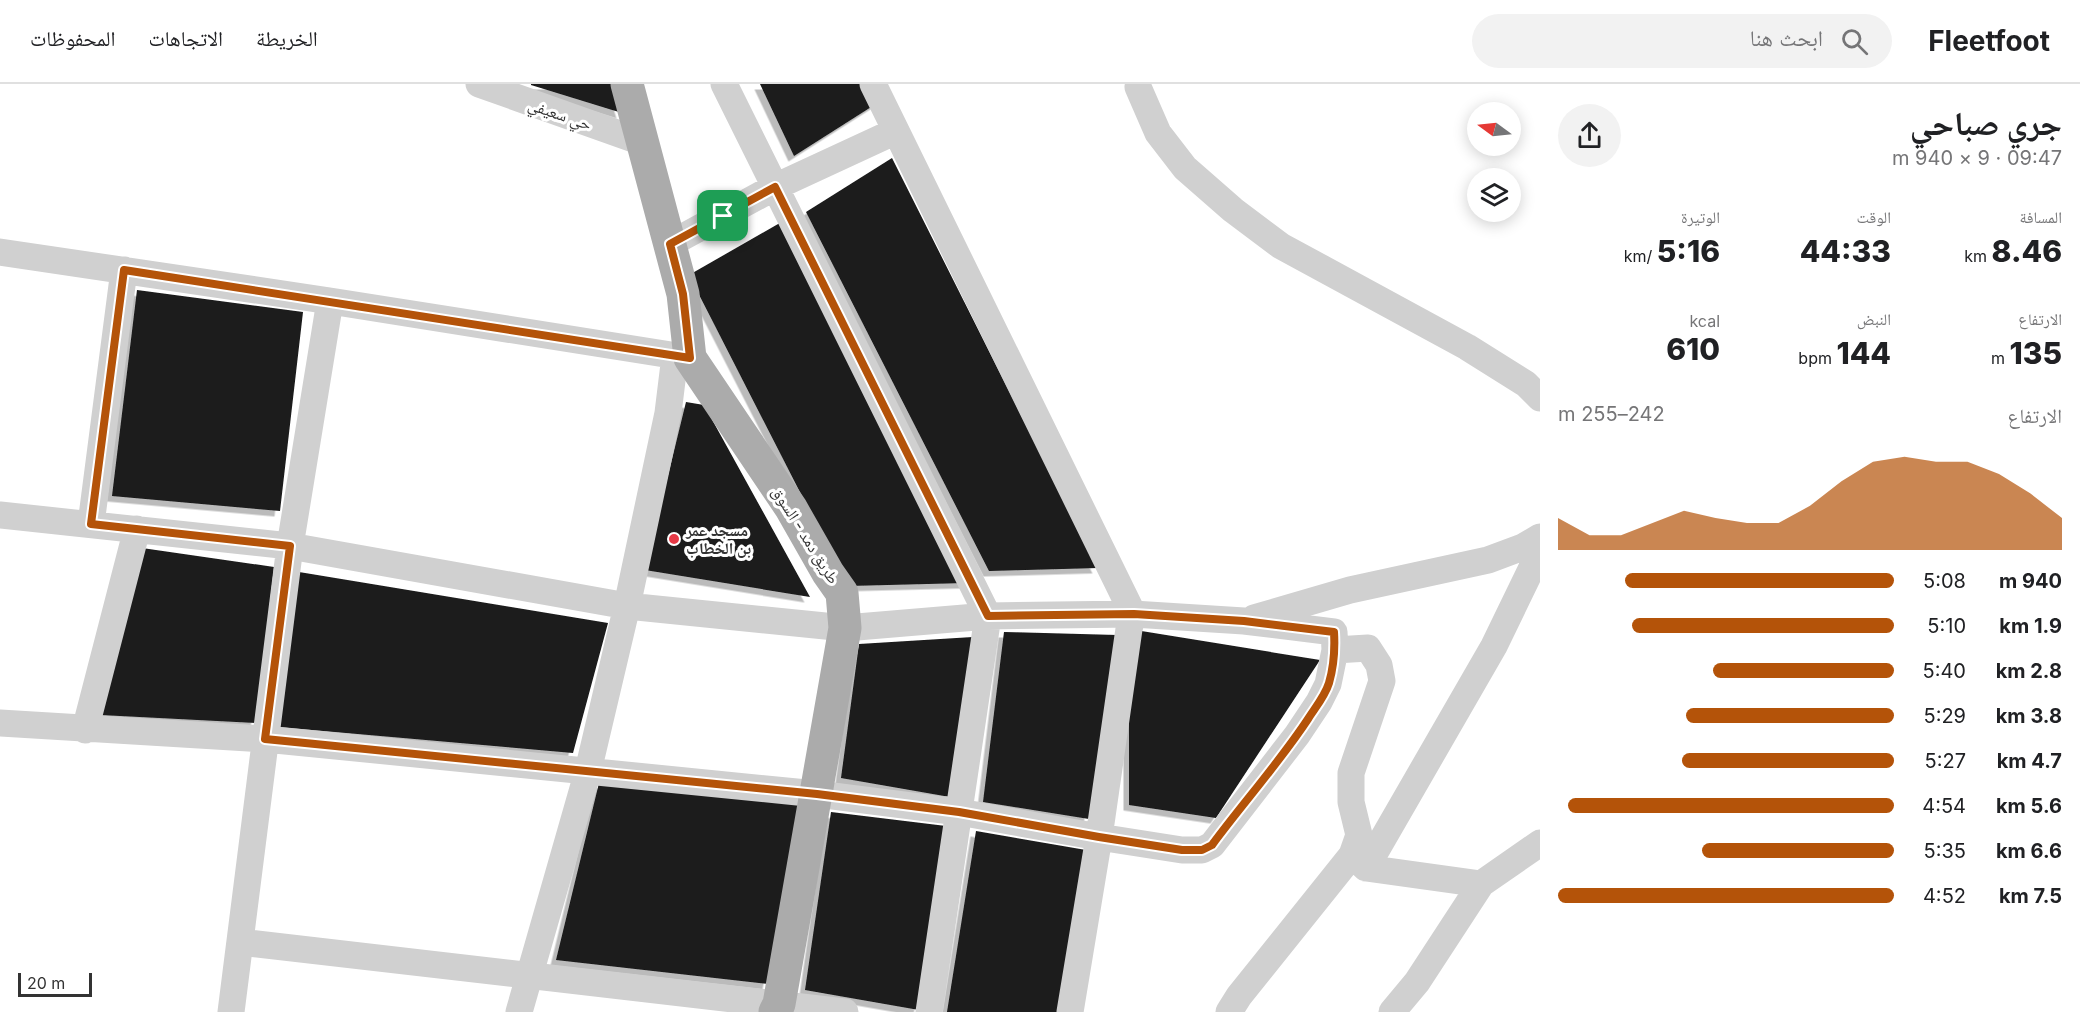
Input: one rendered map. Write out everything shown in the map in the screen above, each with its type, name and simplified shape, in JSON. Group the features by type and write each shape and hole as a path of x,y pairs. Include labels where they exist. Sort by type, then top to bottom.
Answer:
{"main road":[{"name":"طريق دمد - السوق","path":"627,84 683,294 682,357 791,508 842,593 845,628 777,1008"}],"street":[{"name":"حي سعيفي","path":"479,84 642,142"},
{"path":"724,84 988,616 929,1012"},
{"path":"873,84 1134,614 1129,629 1099,837 1070,1012"},
{"path":"1138,87 1158,133 1185,168 1233,210 1281,246 1467,347 1526,384 1540,398"},
{"path":"670,244 775,187 896,131"},
{"path":"0,252 682,357 588,771 519,1012"},
{"path":"91,524 124,270"},
{"path":"231,1012 290,546 330,301"},
{"path":"0,515 290,546 627,606 845,628 988,616 1134,614 1244,621 1334,632 1335,650 1328,684 1319,702 1297,735 1212,845 1202,850 1182,850 959,812 817,794 265,739 85,730 0,723"},
{"path":"85,730 136,529"},
{"path":"1244,621 1350,590 1488,560 1523,548 1540,537"},
{"path":"1229,1012 1239,996 1359,861 1494,646 1540,551"},
{"path":"1335,650 1368,648 1379,665 1382,681 1352,773 1350,802 1359,835 1359,861"},
{"path":"1392,1012 1417,982 1481,884 1540,843"},
{"path":"1359,861 1481,884"},
{"path":"240,942 531,975 777,1008 845,1012"}],"building":[{"path":"613,84 622,113 531,85"},
{"path":"760,84 885,84 890,95 794,156"},
{"path":"892,158 1098,568 989,571 806,212"},
{"path":"785,220 966,583 848,586 689,275"},
{"path":"137,290 303,312 280,511 112,496"},
{"path":"686,402 704,405 810,597 645,570"},
{"path":"142,548 274,567 256,723 101,715"},
{"path":"299,572 608,623 573,753 278,727"},
{"path":"1129,629 1320,660 1216,818 1129,805"},
{"path":"1004,632 1117,635 1089,819 983,802"},
{"path":"973,637 950,797 841,778 859,644"},
{"path":"599,783 801,803 768,984 556,960"},
{"path":"831,812 946,826 919,1010 805,990"},
{"path":"976,831 1086,850 1059,1012 947,1012"}],"place":[{"name":"مسجد عمر بن الخطاب","path":"674,539"}],"route":[{"path":"775,187 988,616 1134,614 1244,621 1334,632 1333,667 1319,702 1297,735 1212,845 1202,850 1182,850 959,812 817,794 265,739 290,546 91,524 124,270 690,358 683,294 670,244 723,216 775,187"}]}
